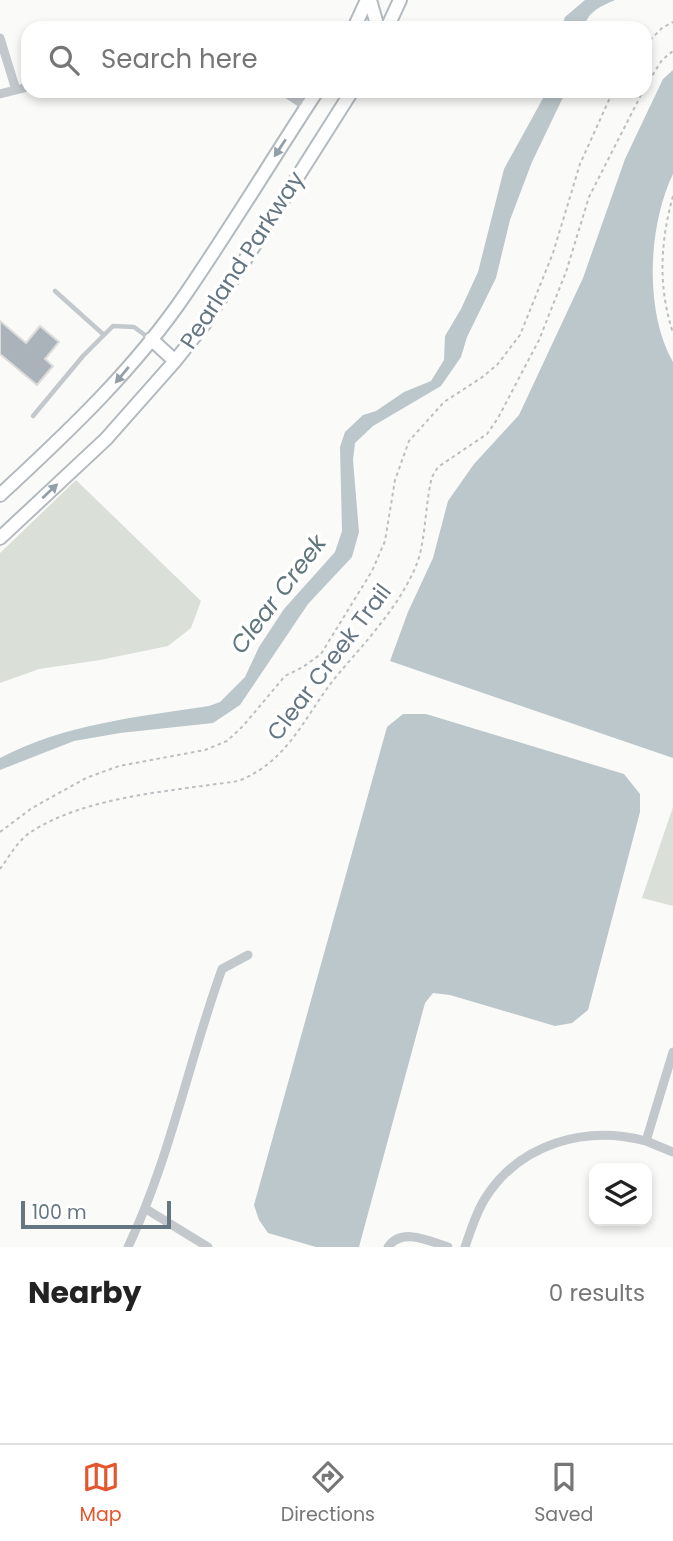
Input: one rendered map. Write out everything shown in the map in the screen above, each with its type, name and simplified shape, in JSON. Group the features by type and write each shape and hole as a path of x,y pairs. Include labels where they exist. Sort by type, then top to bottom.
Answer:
{"main road":[{"path":"358,21 368,0"},
{"path":"368,0 376,21"},
{"path":"390,21 400,0"},
{"name":"Pearland Parkway","path":"0,495 79,421 151,339 187,293 309,98"},
{"name":"Pearland Parkway","path":"0,538 106,439 175,361 205,323 348,98"},
{"path":"151,339 175,361"}],"street":[{"path":"0,38 16,90"},
{"path":"0,94 21,89"},
{"path":"128,1247 146,1209 206,1011 222,968 248,955"},
{"path":"646,1141 673,1052"},
{"path":"466,1247 485,1199 510,1169 531,1154 579,1136 624,1135 673,1152"},
{"path":"146,1209 208,1247"},
{"path":"388,1247 395,1239 407,1236 448,1247"}],"lane":[{"path":"55,291 104,335"},
{"path":"33,416 83,356 113,326 134,327 151,339"}],"path":[{"path":"652,38 662,27 673,22"},
{"path":"652,76 662,60 673,51"},
{"path":"0,832 32,808 86,778 119,766 205,750 227,741 285,676 321,654 372,571 385,541 395,480 409,441 444,402 497,365 520,335 553,253 580,164 609,98"},
{"name":"Clear Creek Trail","path":"0,869 29,833 85,807 117,799 238,781 252,775 290,744 334,680 395,607 417,562 432,477 438,467 487,434 498,418 539,340 566,272 590,197 640,98"},
{"path":"673,196 666,223 662,273 673,333"}],"shaded area":[{"path":"585,0 615,0 600,7 587,21 564,21"},
{"path":"673,70 673,174 658,218 653,268 657,318 673,362 673,758 390,661 408,612 433,558 448,501 474,464 519,415 583,278 625,159 663,79"},
{"path":"543,98 563,98 532,162 510,220 496,278 467,337 461,357 441,386 373,426 355,443 353,460 359,532 352,557 308,604 240,705 213,723 74,741 0,770 0,758 50,737 102,723 220,702 245,677 259,647 284,609 335,552 342,531 340,447 345,432 363,415 376,411 404,392 431,381 444,360 445,336 478,272 504,169"},
{"path":"76,480 201,601 191,628 168,646 39,669 0,683 0,553"},
{"path":"403,714 426,714 624,774 640,794 640,812 588,1010 572,1023 555,1026 450,995 433,993 425,1003 359,1247 316,1247 268,1233 259,1220 254,1205 387,727"},
{"path":"673,807 673,906 642,898"}],"building":[{"path":"0,321 26,343 40,326 59,342 45,359 53,366 37,385 0,354"}],"water label":[{"name":"Clear Creek","path":"278,594"}]}
